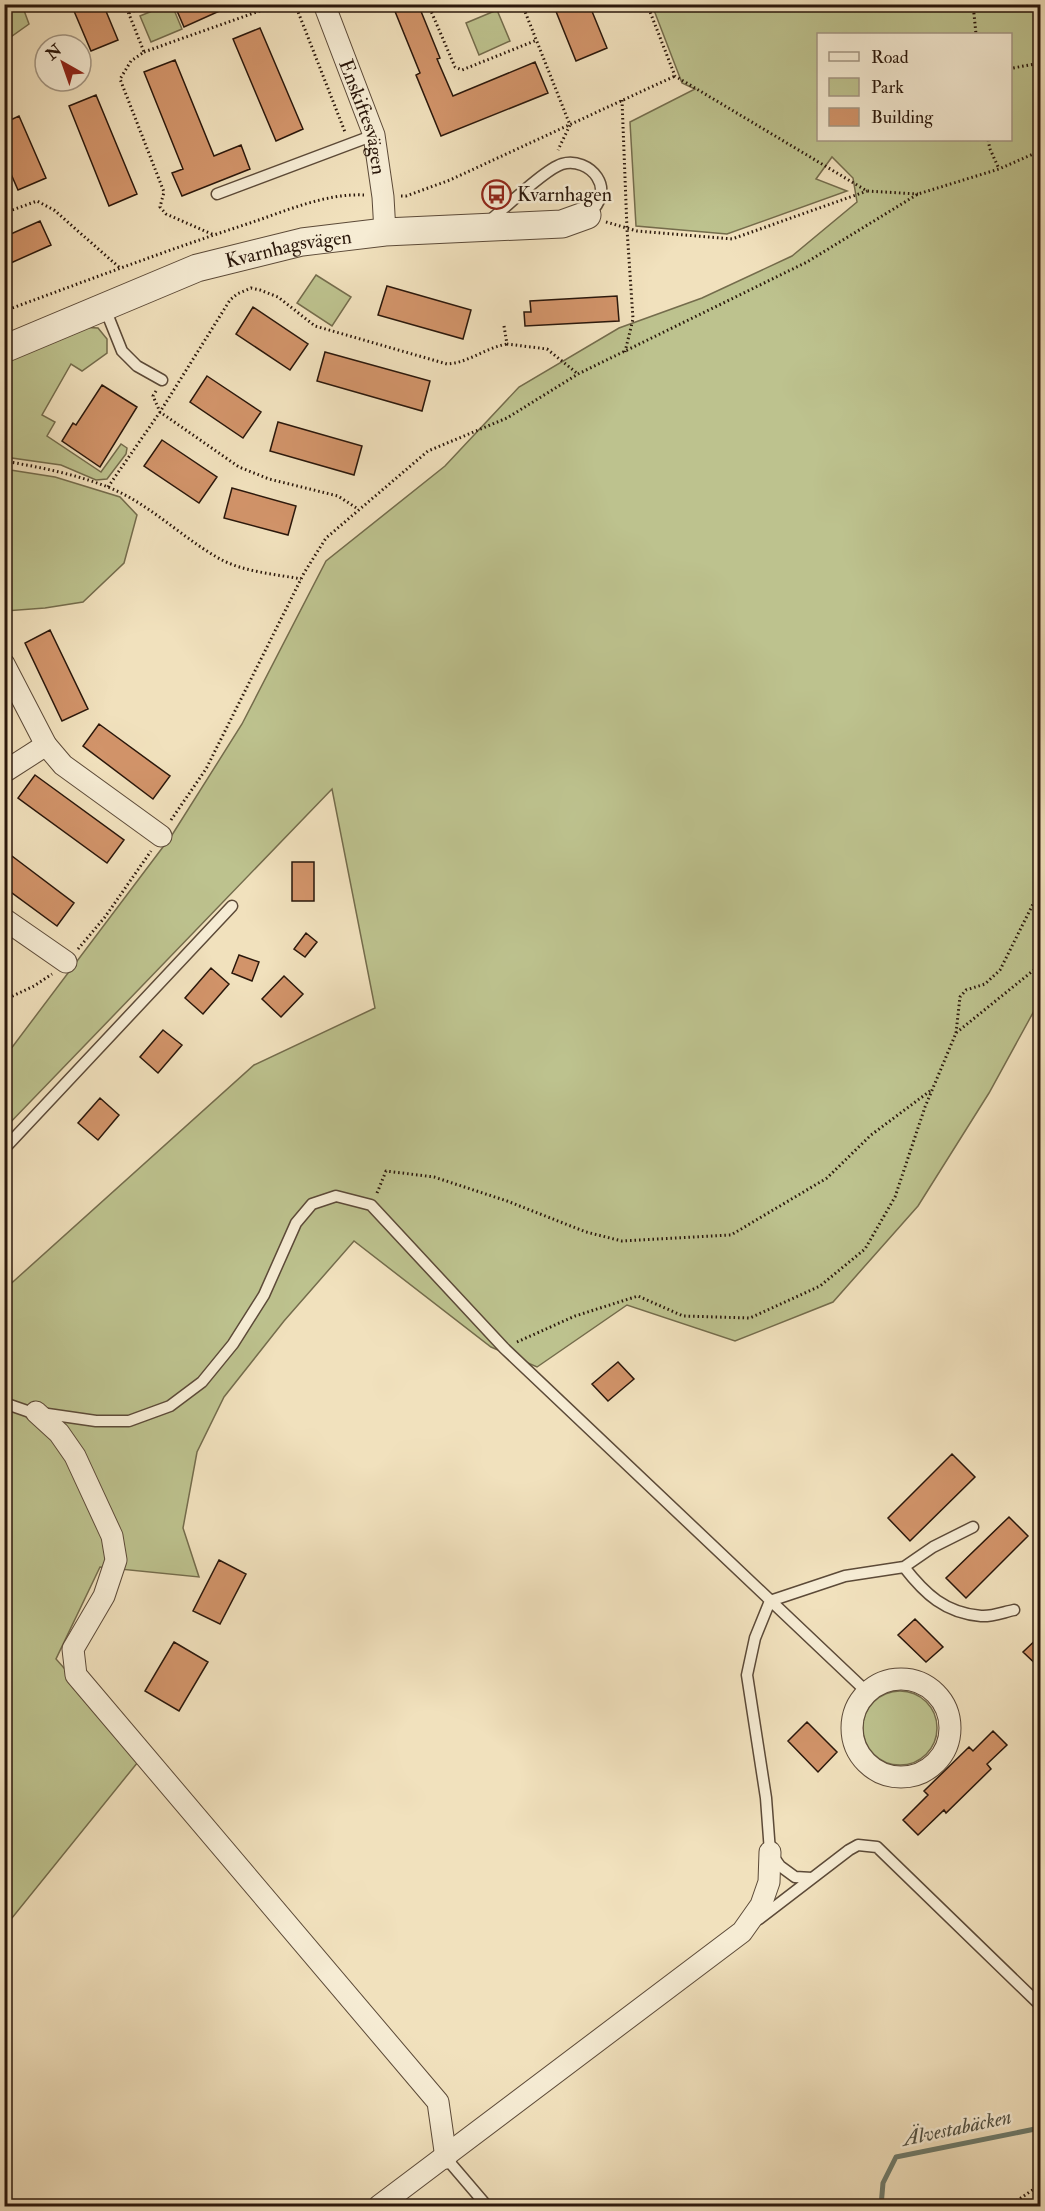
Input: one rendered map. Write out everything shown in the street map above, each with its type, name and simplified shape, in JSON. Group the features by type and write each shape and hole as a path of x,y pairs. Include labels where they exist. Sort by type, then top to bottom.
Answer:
{"street":[{"name":"Enskiftesvägen","path":"324,4 374,135 383,197 385,232"},
{"name":"Kvarnhagsvägen","path":"4,349 197,268 302,242 385,232 562,224 587,215"},
{"path":"4,663 46,745 63,765 161,836"},
{"path":"4,772 46,745"},
{"path":"4,919 66,962"},
{"path":"36,1412 59,1433 75,1456 112,1536 116,1560 104,1596 73,1649 76,1675 438,2102 446,2158"},
{"path":"903,1679 922,1683 938,1695 947,1711 950,1730 945,1749 934,1764 917,1774 898,1777 880,1772 864,1761 855,1744 852,1725 856,1707 867,1692 884,1682 903,1679"},
{"path":"379,2206 446,2158 742,1932 761,1905 769,1882 770,1852"}],"lane":[{"path":"217,194 374,135"},
{"path":"479,229 561,164 581,165 599,178 603,196 597,207 587,215"},
{"path":"104,306 122,351 137,366 162,380"},
{"path":"4,1149 232,906"},
{"path":"4,1403 36,1412 77,1419 129,1421 170,1406 202,1382 233,1344 264,1295 296,1223 312,1204 336,1197 372,1205 504,1348 867,1692"},
{"path":"812,1878 795,1876 780,1866 770,1852 766,1798 747,1675 754,1638 770,1601 845,1576 904,1567 933,1547 973,1527"},
{"path":"904,1567 921,1589 946,1606 982,1616 1014,1611"},
{"path":"742,1932 858,1845 877,1847 1041,2005"},
{"path":"446,2158 487,2206"}],"path":[{"path":"125,4 144,52"},
{"path":"129,13 149,4"},
{"path":"214,235 166,214 160,207 164,192 120,80 124,69 144,52 279,4"},
{"path":"295,4 350,145"},
{"path":"439,4 429,6 455,67 462,70 537,40"},
{"path":"522,4 570,125"},
{"path":"647,4 675,76 867,191"},
{"path":"973,4 976,33"},
{"path":"1012,66 1041,63"},
{"path":"4,311 214,235 344,194 406,196 450,180 675,76"},
{"path":"622,100 633,320 625,352"},
{"path":"988,141 999,169"},
{"path":"4,1000 34,986 57,971 105,917 206,769 301,579 326,538 428,450 507,418 578,374 807,262 918,194 999,169 1041,151"},
{"path":"587,215 627,229 732,239 867,191 918,194"},
{"path":"4,213 37,201 54,210 120,268"},
{"path":"108,487 160,412 230,300 251,288 278,297 315,326 447,364 460,364 492,347 507,344 547,349 578,374"},
{"path":"504,326 507,344"},
{"path":"162,380 153,396 160,412 239,467 269,479 338,496 358,509"},
{"path":"4,461 38,467 108,487 152,510 222,560 240,567 301,579"},
{"path":"504,1348 575,1316 638,1296 683,1316 750,1318 820,1286 865,1249 895,1197 932,1089 956,1033 960,997 966,990 985,984 1000,970 1041,890"},
{"path":"956,1033 1041,965"},
{"path":"372,1205 386,1171 434,1177 507,1201 586,1232 622,1241 731,1235 826,1178 871,1135 932,1089"},
{"path":"1010,2206 1041,2185"}],"green space":[{"path":"5,4 22,5 29,24 5,41"},
{"path":"169,4 172,5 182,29 151,42 140,16"},
{"path":"652,5 1040,5 1040,1000 989,1093 918,1206 833,1302 735,1341 627,1305 537,1367 491,1347 354,1241 284,1321 224,1397 197,1452 183,1528 199,1577 100,1567 56,1659 142,1757 12,1918 5,1923 5,1289 254,1065 375,1008 332,789 5,1128 4,1058 172,835 242,724 326,561 445,466 519,387 619,328 702,298 792,256 857,202 853,178 832,157 816,179 847,191 727,234 636,226 630,122 695,89 682,83"},
{"path":"497,10 510,41 479,55 466,23"},
{"path":"316,275 351,297 332,326 297,303"},
{"path":"79,327 98,328 107,339 107,353 82,371 71,364 42,415 55,422 47,436 101,472 121,444 127,448 126,454 107,479 96,480 61,465 5,457 4,361"},
{"path":"4,469 55,477 120,497 137,515 124,563 83,602 5,611"},
{"path":"900,1691 914,1694 926,1702 934,1714 937,1728 934,1742 926,1754 914,1762 900,1765 886,1762 874,1754 866,1742 863,1728 866,1714 874,1702 886,1694"}],"building":[{"path":"71,4 103,4 118,40 93,50 93,33 83,33"},
{"path":"174,4 235,4 184,27"},
{"path":"392,4 418,4 453,96 535,62 548,93 441,136 416,75 420,73"},
{"path":"553,4 589,4 607,48 576,61"},
{"path":"260,28 303,129 276,141 233,39"},
{"path":"175,60 214,156 241,145 250,169 182,196 172,173 183,169 144,72"},
{"path":"96,95 137,194 109,206 69,106"},
{"path":"19,116 46,178 18,190 4,158 4,123"},
{"path":"40,221 51,245 4,266 4,237"},
{"path":"387,286 471,310 463,339 378,315"},
{"path":"617,296 619,321 525,326 524,312 531,312 530,301"},
{"path":"253,307 308,344 290,370 236,334"},
{"path":"325,352 430,381 422,411 317,381"},
{"path":"207,376 261,412 243,438 190,402"},
{"path":"102,385 137,407 100,467 62,441 73,423 76,425"},
{"path":"278,422 362,446 354,475 270,451"},
{"path":"162,440 217,477 199,503 144,466"},
{"path":"232,488 296,506 288,535 224,518"},
{"path":"50,630 88,709 62,721 25,643"},
{"path":"99,724 170,776 153,799 83,746"},
{"path":"35,775 124,840 107,863 18,798"},
{"path":"4,850 74,903 57,926 4,887"},
{"path":"292,862 314,862 314,901 292,901"},
{"path":"306,933 317,942 305,957 294,949"},
{"path":"239,955 259,962 252,981 232,973"},
{"path":"211,968 229,984 203,1014 185,998"},
{"path":"284,976 303,994 281,1017 262,999"},
{"path":"163,1030 182,1045 158,1073 140,1057"},
{"path":"100,1098 119,1115 98,1140 78,1123"},
{"path":"618,1362 634,1379 608,1401 592,1384"},
{"path":"952,1454 975,1477 910,1541 888,1518"},
{"path":"1009,1517 1028,1536 966,1598 946,1578"},
{"path":"219,1560 246,1574 220,1624 193,1611"},
{"path":"915,1619 943,1647 926,1662 898,1635"},
{"path":"1041,1635 1041,1669 1023,1652"},
{"path":"174,1642 208,1662 179,1711 145,1691"},
{"path":"807,1722 837,1752 818,1772 788,1741"},
{"path":"993,1731 1007,1745 987,1764 991,1769 946,1813 944,1810 918,1835 903,1820 928,1795 924,1791 969,1747 973,1751"}],"waterway":[{"name":"Älvestabäcken","path":"881,2206 883,2183 896,2157 1040,2128"}],"place":[{"name":"Kvarnhagen","path":"496,194"}]}
